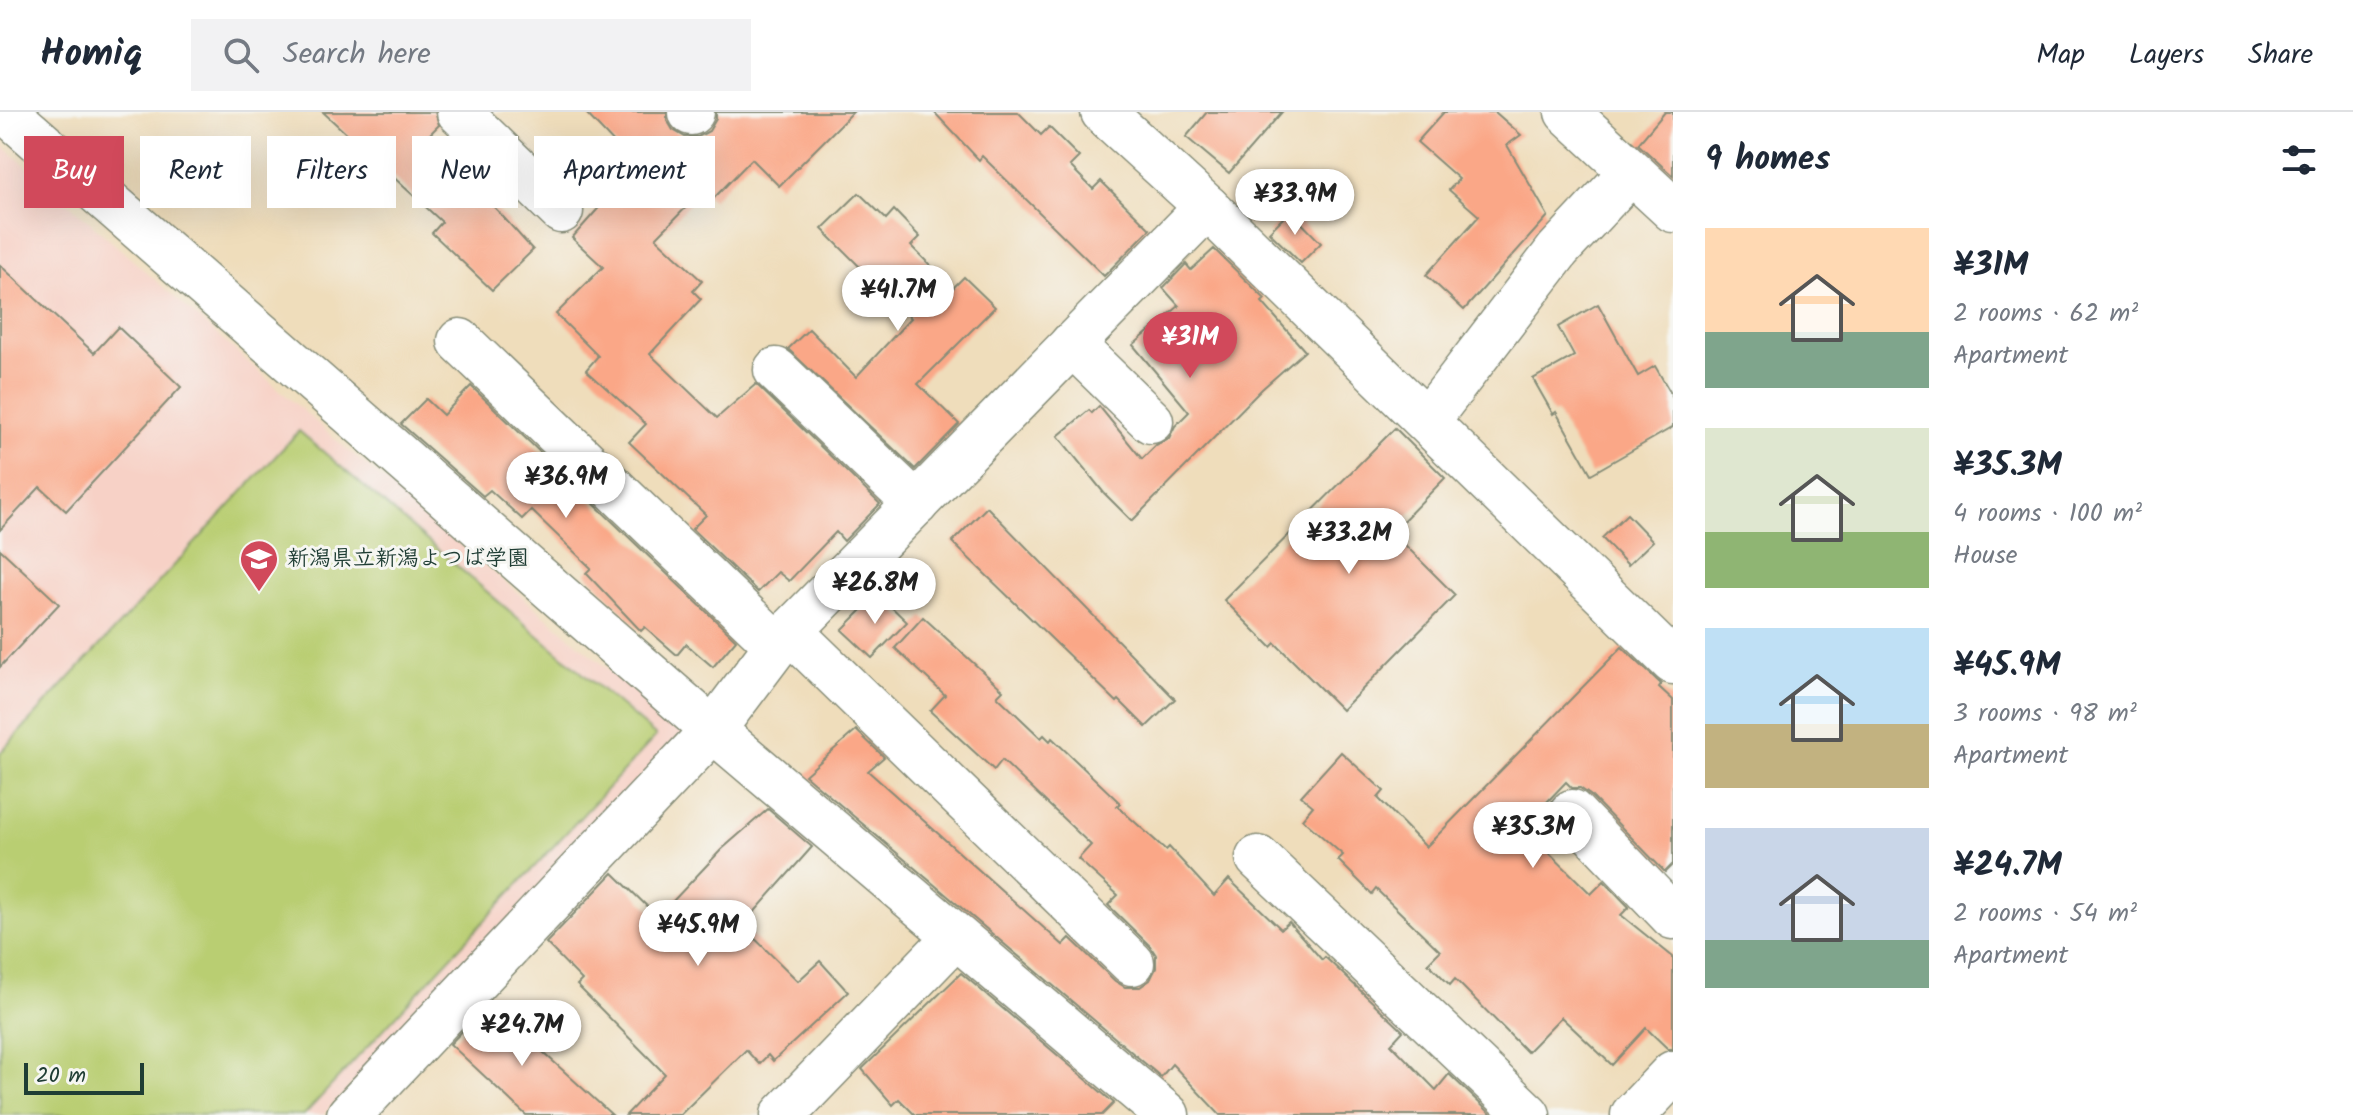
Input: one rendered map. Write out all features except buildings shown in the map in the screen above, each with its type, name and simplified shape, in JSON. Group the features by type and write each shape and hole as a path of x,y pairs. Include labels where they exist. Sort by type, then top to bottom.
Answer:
{"street":[{"path":"6,112 713,730 1167,1115"},
{"path":"459,112 561,211"},
{"path":"1103,112 1207,207 1673,662"},
{"path":"1567,112 1673,210"},
{"path":"1427,421 1558,250 1631,172"},
{"path":"349,1115 713,730 784,638 1207,207"},
{"path":"460,341 1132,963"},
{"path":"1072,344 1151,421"},
{"path":"776,370 916,504"},
{"path":"1572,812 1673,917"},
{"path":"1258,858 1528,1115"},
{"path":"783,1115 955,937"},
{"path":"1633,1115 1673,1073"}],"shaded area":[{"name":"新潟県立新潟よつば学園","path":"0,143 24,164 24,208 74,208 350,452 686,734 323,1115 0,1115"}],"green space":[{"name":"新潟県立新潟よつば学園","path":"299,431 656,736 304,1115 0,1115 0,753"}],"place":[{"name":"新潟県立新潟よつば学園","path":"259,593"}]}
